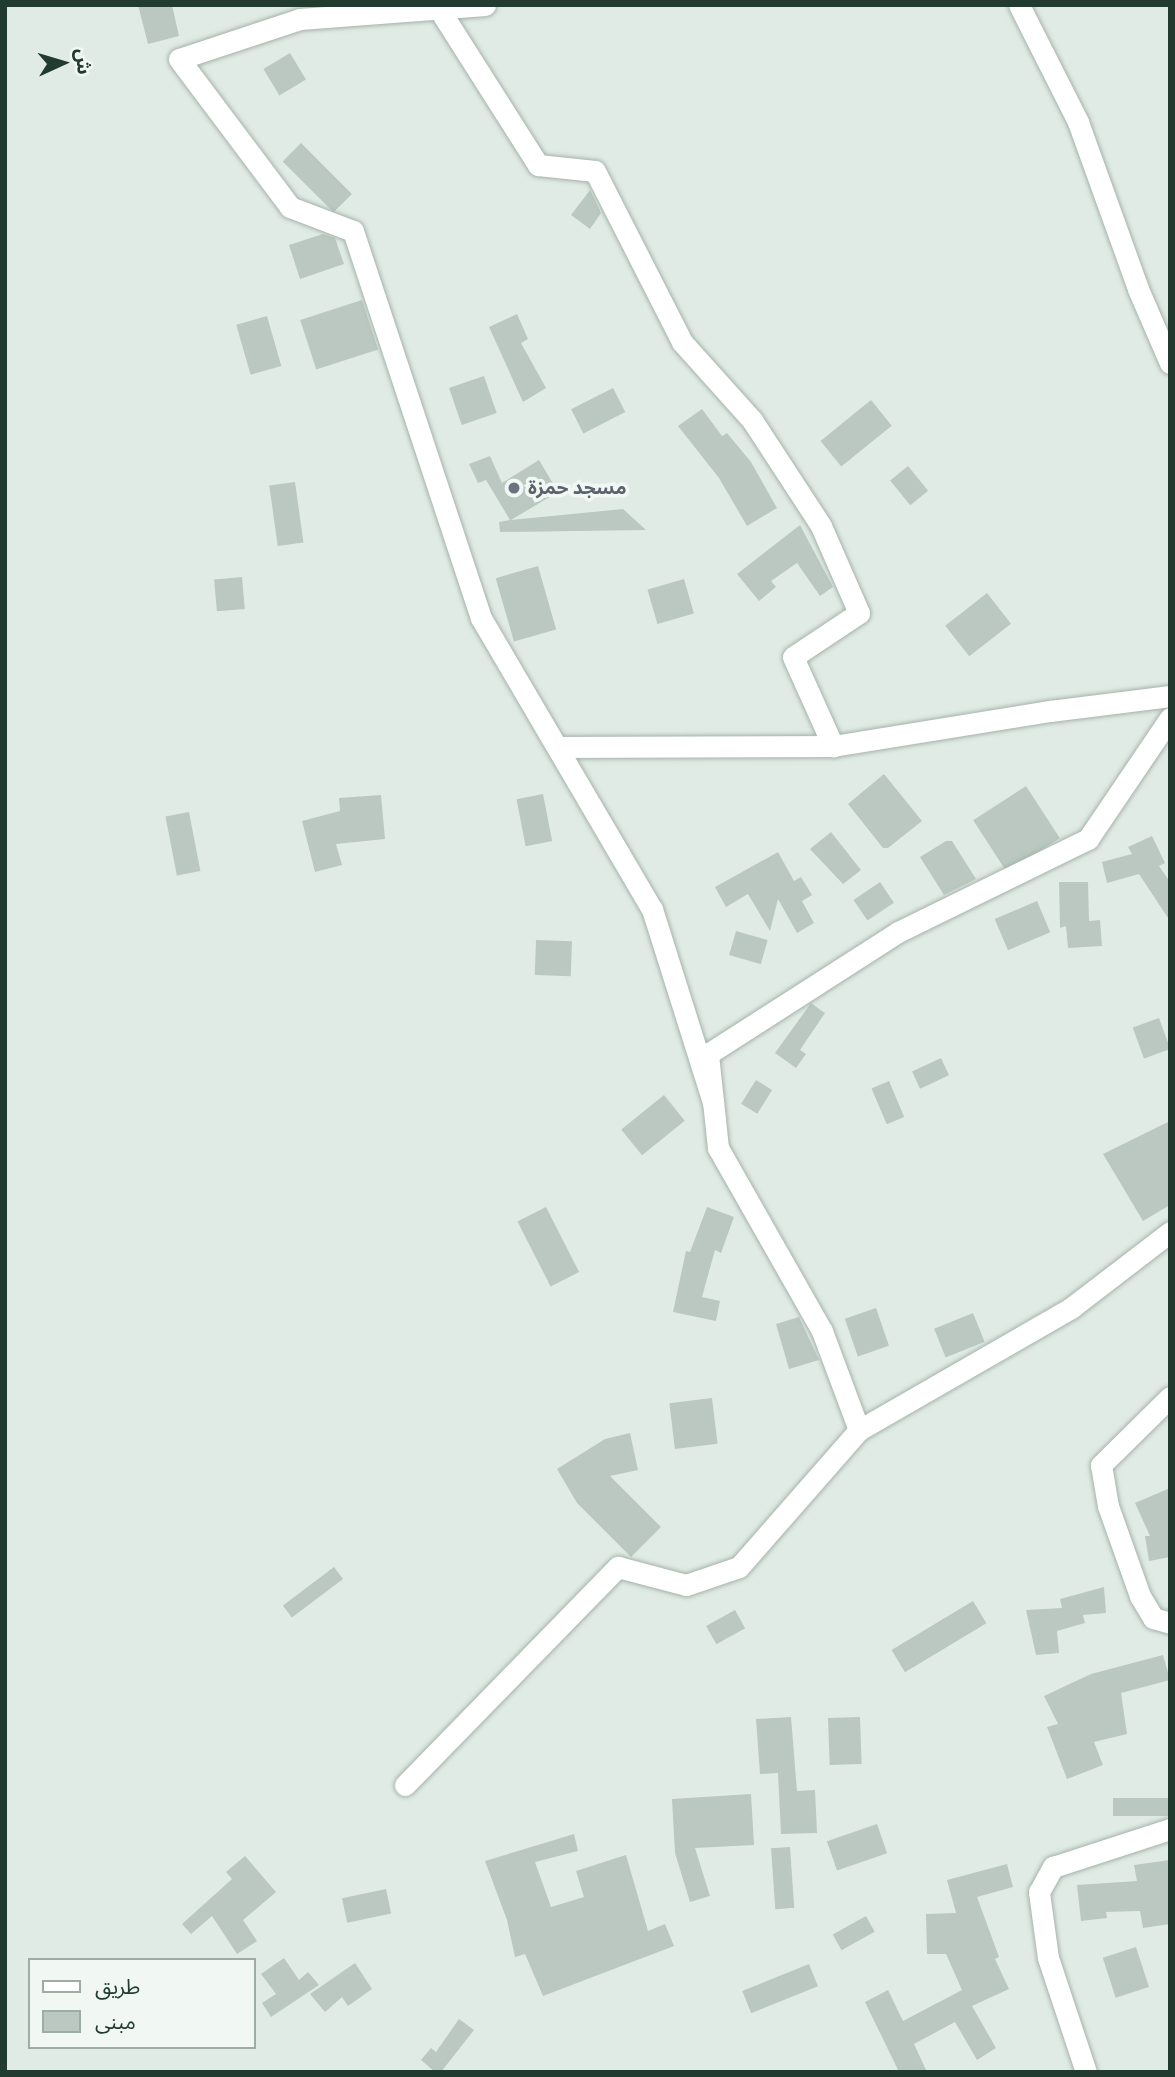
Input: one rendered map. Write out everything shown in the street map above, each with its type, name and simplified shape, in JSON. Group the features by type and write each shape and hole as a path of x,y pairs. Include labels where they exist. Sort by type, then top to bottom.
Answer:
{"street":[{"path":"485,5 300,19 179,59 290,207 353,231 481,618 560,747 652,909 713,1103"},
{"path":"1019,5 1079,122 1138,289 1170,363"},
{"path":"439,9 538,164 595,171 682,342 752,420 821,526 859,613 793,657 833,746"},
{"path":"560,747 833,746 1050,710 1170,696"},
{"path":"859,1430 822,1331 718,1147 708,1054 898,932 1088,839 1170,719"},
{"path":"405,1785 618,1567 686,1585 739,1567 859,1430 1071,1308 1170,1232"},
{"path":"1170,1396 1101,1465 1108,1506 1140,1596 1153,1618 1170,1623"},
{"path":"1086,2072 1048,1958 1039,1892 1053,1867 1170,1829"}],"building":[{"path":"138,5 172,5 179,36 148,44"},
{"path":"290,53 306,80 279,96 263,69"},
{"path":"301,143 352,194 334,212 283,161"},
{"path":"590,190 601,213 590,229 571,215"},
{"path":"323,234 335,238 344,264 300,279 289,245"},
{"path":"362,300 378,349 316,370 300,320"},
{"path":"517,314 528,339 521,343 546,388 523,402 489,327"},
{"path":"267,316 281,366 251,375 236,325"},
{"path":"484,376 497,413 462,425 449,388"},
{"path":"613,388 625,412 583,433 571,409"},
{"path":"871,400 892,426 841,467 820,441"},
{"path":"702,409 722,436 727,433 751,462 777,508 747,526 719,478 678,426"},
{"path":"490,456 502,483 539,460 558,492 511,520 623,509 646,530 500,532 499,522 510,520 486,480 478,483 469,464"},
{"path":"908,466 928,491 910,505 890,480"},
{"path":"295,482 303,542 278,546 269,486"},
{"path":"800,525 833,587 820,596 797,563 771,581 776,587 759,601 737,574"},
{"path":"538,566 556,629 514,642 496,578"},
{"path":"242,577 245,609 217,611 214,579"},
{"path":"684,579 694,614 657,624 647,589"},
{"path":"987,593 1011,624 969,656 945,626"},
{"path":"884,774 922,821 888,848 883,848 848,804"},
{"path":"1026,786 1060,838 1007,872 973,820"},
{"path":"543,794 552,841 526,846 516,799"},
{"path":"381,795 385,839 336,844 342,865 315,872 302,821 340,811 339,798"},
{"path":"189,812 200,871 177,875 165,817"},
{"path":"831,832 861,870 843,884 810,849"},
{"path":"1152,836 1165,863 1159,866 1170,882 1170,921 1139,874 1107,883 1102,862 1132,854 1128,847"},
{"path":"946,841 952,841 976,879 944,895 920,857"},
{"path":"778,852 794,881 801,877 812,895 802,901 814,923 797,933 778,899 770,931 748,894 726,907 715,887"},
{"path":"880,882 894,903 867,921 853,900"},
{"path":"1059,882 1088,882 1089,921 1100,920 1102,946 1068,948 1066,926 1060,928"},
{"path":"1037,901 1050,932 1008,950 995,919"},
{"path":"736,931 768,940 761,964 729,955"},
{"path":"536,940 572,941 571,976 535,975"},
{"path":"811,1003 825,1013 800,1050 806,1054 796,1068 775,1053"},
{"path":"1159,1018 1170,1049 1144,1059 1133,1028"},
{"path":"941,1058 949,1075 920,1089 912,1072"},
{"path":"756,1080 772,1090 757,1114 741,1104"},
{"path":"889,1081 904,1117 887,1124 872,1088"},
{"path":"664,1095 685,1121 642,1155 621,1130"},
{"path":"1170,1121 1170,1205 1143,1221 1103,1154"},
{"path":"546,1207 579,1272 551,1287 517,1222"},
{"path":"707,1207 734,1217 721,1253 715,1250 702,1297 720,1301 716,1321 673,1312 686,1251 690,1252"},
{"path":"876,1308 889,1346 858,1357 845,1319"},
{"path":"973,1313 985,1342 946,1357 934,1329"},
{"path":"799,1317 819,1360 789,1369 776,1324"},
{"path":"712,1398 718,1444 675,1449 669,1403"},
{"path":"630,1433 638,1470 610,1476 661,1527 631,1557 577,1503 557,1469 605,1439"},
{"path":"1170,1488 1170,1557 1149,1561 1145,1536 1150,1536 1135,1503"},
{"path":"334,1567 343,1579 292,1617 283,1606"},
{"path":"1104,1587 1106,1613 1083,1615 1085,1623 1057,1631 1059,1653 1036,1655 1026,1610 1062,1608 1060,1599"},
{"path":"973,1601 986,1623 905,1672 892,1650"},
{"path":"735,1610 745,1628 716,1644 706,1626"},
{"path":"1163,1655 1170,1680 1121,1693 1127,1734 1094,1742 1103,1765 1067,1779 1047,1727 1058,1724 1044,1696 1091,1674"},
{"path":"791,1717 797,1791 815,1790 817,1833 781,1834 778,1773 760,1774 756,1719"},
{"path":"860,1717 862,1764 830,1765 828,1718"},
{"path":"751,1794 754,1845 695,1848 710,1896 690,1902 675,1853 672,1799"},
{"path":"1113,1798 1170,1798 1170,1816 1113,1816"},
{"path":"877,1824 887,1853 837,1871 827,1841"},
{"path":"574,1834 578,1851 535,1862 551,1907 584,1897 576,1871 626,1855 648,1931 665,1924 674,1946 543,1996 525,1954 515,1957 507,1920 485,1861"},
{"path":"790,1847 794,1908 775,1909 771,1848"},
{"path":"245,1856 276,1892 243,1920 257,1941 237,1954 212,1916 191,1934 182,1924 232,1879 226,1872"},
{"path":"1170,1860 1170,1924 1143,1928 1140,1911 1106,1912 1107,1918 1081,1921 1077,1885 1137,1881 1134,1865"},
{"path":"1007,1864 1013,1887 977,1897 999,1957 995,1959 1009,1989 972,2006 996,2048 977,2060 955,2022 914,2044 927,2072 899,2072 865,2002 888,1990 903,2021 962,1990 946,1954 927,1954 926,1914 956,1913 947,1880"},
{"path":"386,1889 391,1913 347,1923 342,1898"},
{"path":"866,1916 875,1932 841,1950 833,1934"},
{"path":"1136,1947 1149,1987 1116,1998 1103,1958"},
{"path":"284,1958 299,1980 308,1972 319,1985 271,2017 262,2003 276,1994 261,1974"},
{"path":"355,1963 372,1989 348,2006 342,1997 325,2012 310,1994"},
{"path":"809,1964 818,1986 751,2013 742,1991"},
{"path":"459,2019 474,2030 441,2072 435,2072 421,2060 431,2048 436,2052"}],"place":[{"name":"مسجد حمزة","path":"514,488"}]}
